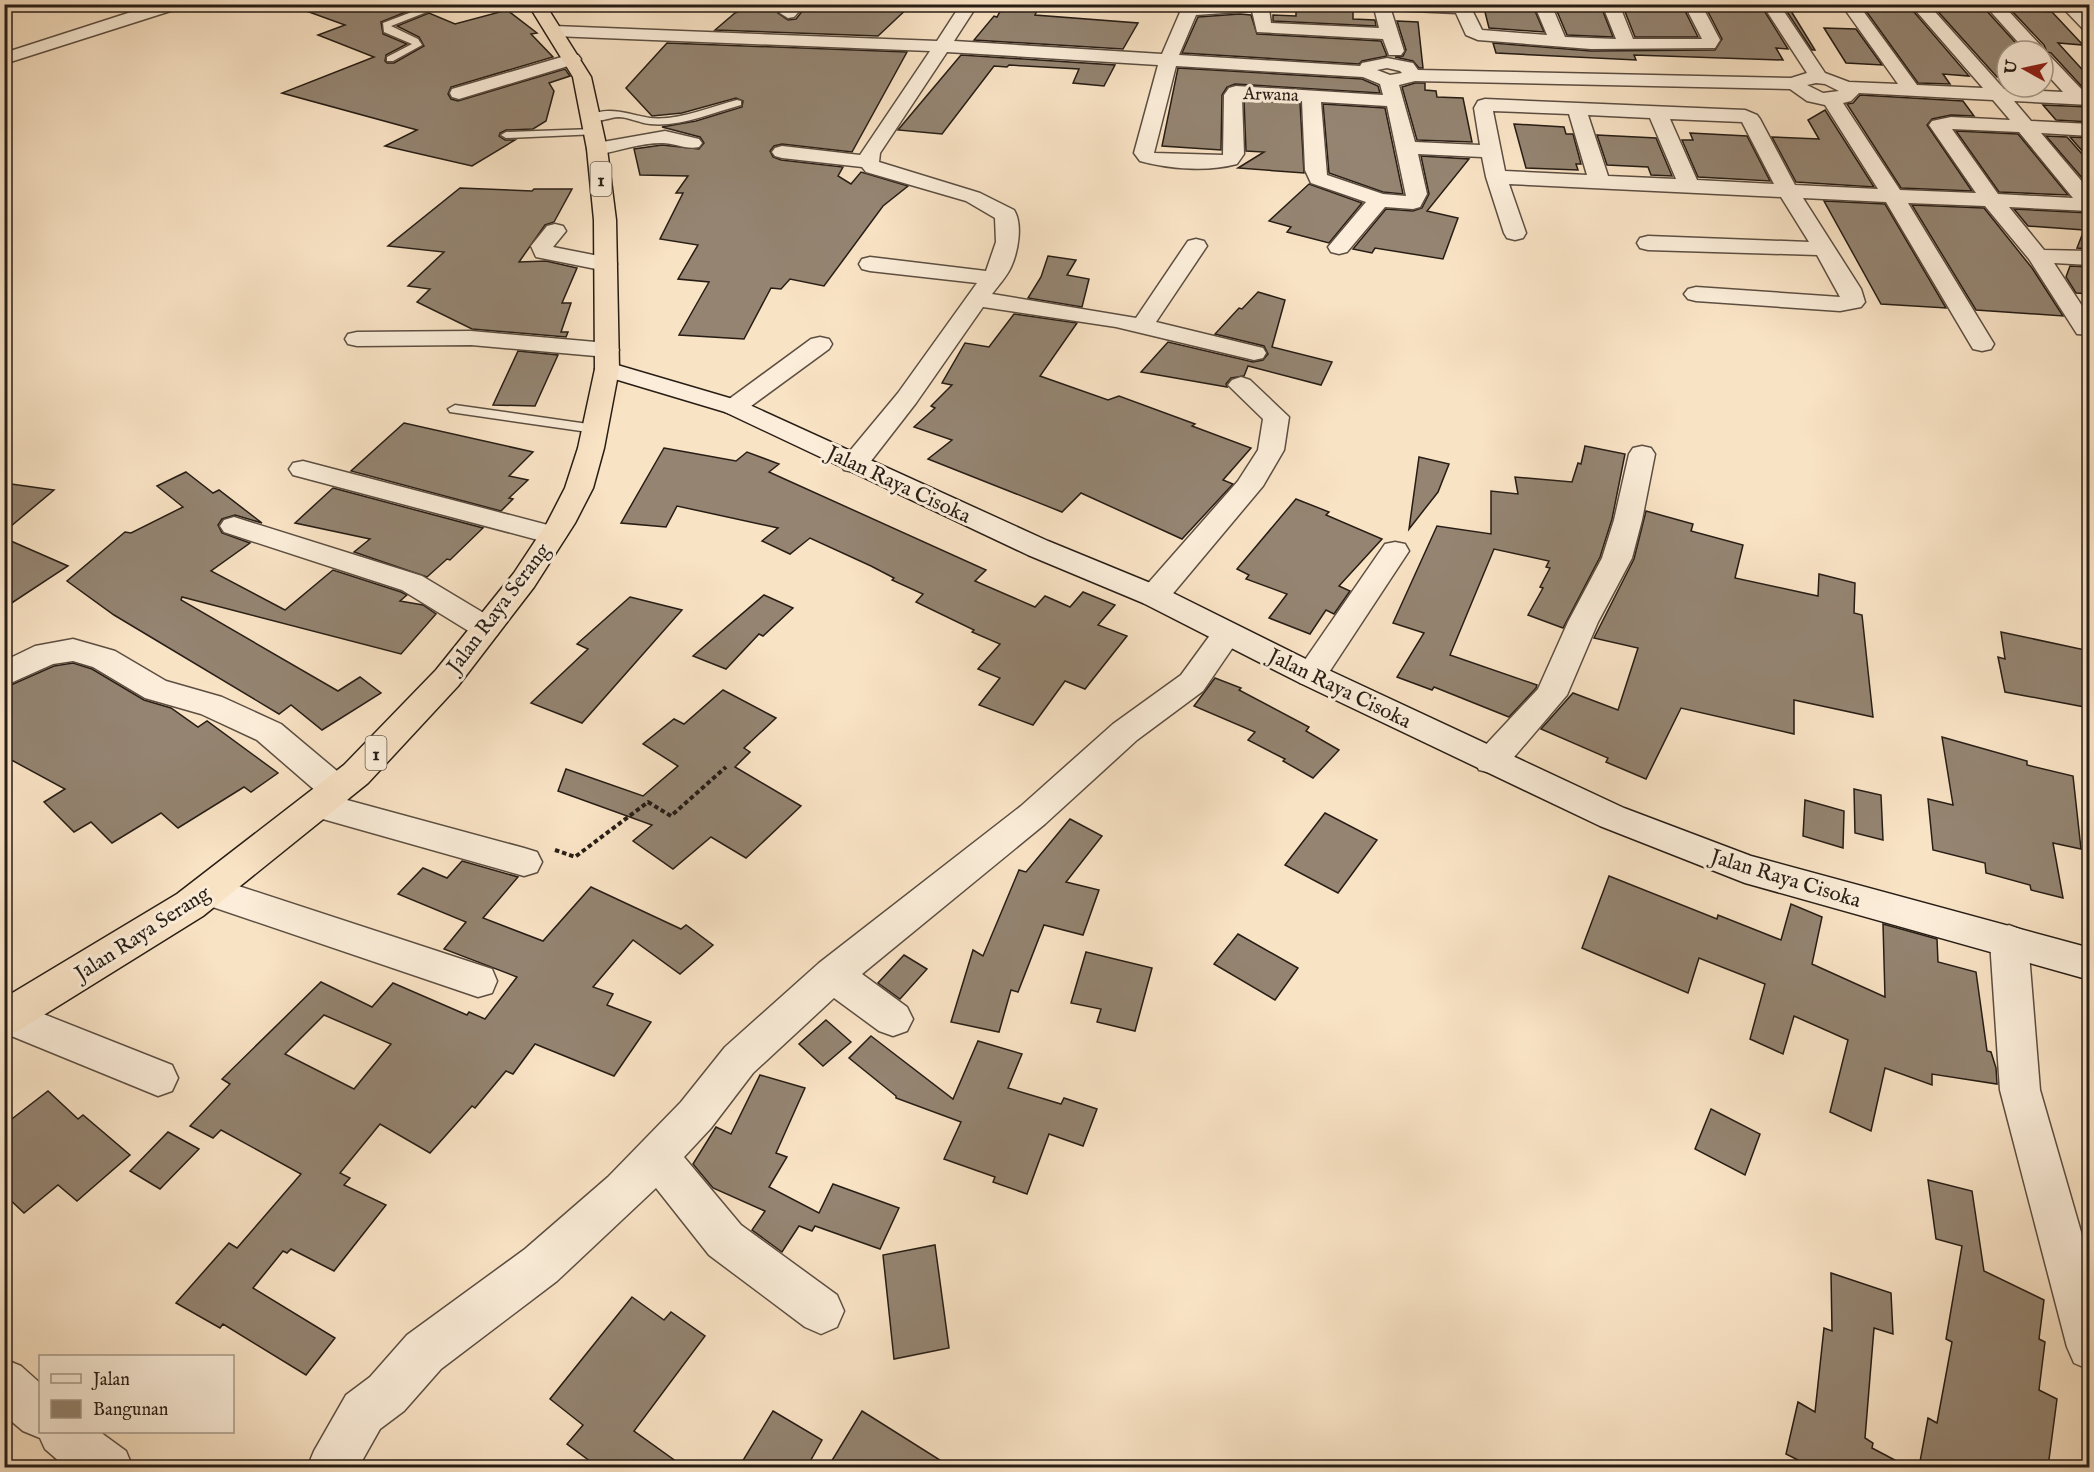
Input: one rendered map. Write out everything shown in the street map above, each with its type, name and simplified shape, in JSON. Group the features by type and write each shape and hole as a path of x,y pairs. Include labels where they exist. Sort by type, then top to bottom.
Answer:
{"highway":[{"name":"Jalan Raya Serang","path":"6,1018 208,891 356,774 447,678 524,580 553,535 579,488 595,429 607,360 605,220 594,133 582,77 536,4"}],"street":[{"path":"4,48 146,4"},
{"path":"4,59 174,4"},
{"path":"854,464 907,398 999,267 1007,242 1006,215 972,197 873,168 869,162 870,153 970,4"},
{"path":"1362,4 1461,6 1472,31 1478,35 1591,44 1709,44 1711,40 1692,4"},
{"path":"1542,4 1558,41"},
{"path":"1610,4 1626,43"},
{"path":"1770,4 1819,78"},
{"path":"1849,4 1912,91"},
{"path":"1918,4 1995,91"},
{"path":"1992,4 2025,39"},
{"path":"2067,4 2090,26"},
{"path":"1168,60 1189,10 1265,5 1263,28 1391,33"},
{"path":"554,31 941,46 1367,72 1375,78 1388,81 1404,80 1406,70 1381,5"},
{"path":"1591,44 1609,111"},
{"path":"459,93 572,59"},
{"name":"Arwana","path":"1168,60 1144,153 1147,157 1156,159 1220,162 1230,160 1234,154 1233,95 1236,92 1395,101"},
{"path":"1367,72 1368,67 1376,64 1406,70 1600,78 1795,84 1806,78 1833,81 1894,197 1982,344"},
{"path":"2055,70 2084,98"},
{"path":"1311,96 1315,171 1318,179 1380,200 1413,203 1417,194 1395,101 1388,81"},
{"path":"1795,84 1802,92 1912,91 1995,94"},
{"path":"2055,97 2084,98"},
{"path":"2002,99 2090,205"},
{"path":"1515,233 1496,177 1483,108 1485,105 1745,116 1750,119 1788,191 1849,289 1853,302 1840,304 1696,294"},
{"path":"1577,109 1600,183"},
{"path":"1658,113 1689,185"},
{"path":"2085,329 2038,256 1993,202 1939,125 1951,123 2090,130"},
{"path":"594,133 665,137 692,143"},
{"path":"1407,148 1492,151"},
{"path":"782,152 869,162"},
{"path":"1496,177 2090,205"},
{"path":"1339,247 1380,200"},
{"path":"555,231 542,246 544,252 606,264"},
{"path":"1648,243 1824,249"},
{"path":"1142,326 1196,246"},
{"path":"2038,256 2090,258"},
{"path":"870,264 991,278"},
{"path":"976,299 1092,316 1254,353"},
{"name":"Jalan Raya Cisoka","path":"357,339 471,338 607,360 734,407 1038,548 1154,596 1311,675 1612,817 1745,869 2090,964"},
{"path":"734,407 820,344"},
{"path":"1154,596 1249,486 1271,450 1276,417 1241,384"},
{"path":"1491,761 1551,695 1583,622 1617,558 1628,520 1642,454"},
{"path":"303,469 553,535"},
{"path":"234,526 412,583 486,628"},
{"path":"1311,675 1395,551"},
{"path":"331,1467 363,1412 387,1394 424,1352 541,1265 623,1192 696,1114 739,1060 833,975 1033,815 1125,732 1192,683 1227,634"},
{"path":"9,666 46,654 73,650 104,659 156,690 211,705 268,732 327,798 539,856"},
{"path":"208,891 478,981"},
{"path":"2008,941 2020,1090 2090,1347"},
{"path":"833,975 893,1018"},
{"path":"6,1018 158,1078"},
{"path":"657,1157 725,1240 821,1311"},
{"path":"4,1383 39,1413"},
{"path":"64,1433 95,1460 109,1467"}],"lane":[{"path":"390,59 417,45 415,41 387,30 386,25 443,4"},
{"path":"506,135 594,133 618,114 650,121 679,119 738,103"},
{"path":"455,409 595,429"}],"path":[{"path":"539,856 574,857 648,802 671,816 726,767"}],"building":[{"path":"299,4 367,4 382,10 397,4 407,4 416,8 381,22 383,34 407,44 386,55 387,63 394,63 424,46 419,37 397,26 429,13 455,24 507,10 537,33 531,34 553,57 451,87 448,94 451,99 458,101 565,69 570,76 549,83 554,91 546,121 533,129 506,130 500,133 499,136 505,140 515,140 472,166 385,146 417,130 282,93 374,57 318,35 345,25 298,8"},
{"path":"748,4 785,4 778,13 788,20 796,19 808,4 912,4 878,36 715,30 735,13 747,8"},
{"path":"1004,4 1040,4 1035,15 1138,23 1123,49 974,40 994,16 997,17"},
{"path":"1296,4 1353,6 1353,19 1375,20 1376,26 1273,21 1273,15 1296,16"},
{"path":"1483,4 1532,4 1544,32 1489,28"},
{"path":"1554,4 1600,4 1613,37 1567,35"},
{"path":"1622,4 1683,7 1698,37 1635,37"},
{"path":"1704,4 1760,4 1788,49 1776,48 1783,60 1634,55 1636,60 1496,53 1493,43 1591,51 1715,50 1722,39"},
{"path":"1782,4 1786,4 1815,50 1812,50"},
{"path":"1861,4 1908,5 1969,76 1943,74 1950,84 1918,83"},
{"path":"1933,6 1985,9 2012,39 1995,39 1995,75"},
{"path":"2011,10 2052,12 2083,45 2058,43 2090,78 2090,91 2086,91 2055,57 2055,39 2038,39"},
{"path":"1251,15 1257,34 1381,41 1387,56 1362,61 1359,64 1182,53 1198,17"},
{"path":"1397,21 1418,22 1423,68 1419,68 1413,61 1395,57 1403,56 1406,50"},
{"path":"1824,28 1856,29 1882,65 1846,63"},
{"path":"667,43 907,52 852,152 782,144 774,146 770,151 773,157 781,160 843,167 838,176 851,184 861,172 908,186 883,206 824,286 790,279 781,289 771,288 744,339 679,335 709,282 678,279 698,245 660,239 683,193 676,193 688,176 640,175 634,149 662,145 699,149 704,143 700,137 662,127 696,121 742,107 743,101 736,98 682,113 652,116 626,88"},
{"path":"961,55 1115,65 1104,86 1073,83 1079,69 994,66 942,134 898,130"},
{"path":"1178,68 1362,79 1378,86 1380,93 1235,84 1227,87 1222,95 1221,150 1162,146"},
{"path":"1425,83 1425,90 1436,91 1437,97 1463,98 1472,142 1417,140 1402,87"},
{"path":"1860,95 1963,101 1974,116 1951,115 1932,119 1927,125 1972,191 1901,188 1847,104 1853,103"},
{"path":"1244,100 1300,103 1304,173 1238,168 1264,152 1246,151"},
{"path":"1323,104 1385,108 1403,194 1383,192 1329,173"},
{"path":"2043,105 2090,107 2090,122 2056,120"},
{"path":"1825,110 1874,187 1796,182 1772,137 1819,139 1808,120"},
{"path":"1514,124 1564,127 1566,134 1573,134 1581,164 1576,164 1578,170 1526,168"},
{"path":"1956,131 2018,134 2068,195 1999,192"},
{"path":"1690,133 1747,136 1770,181 1698,177 1682,140 1693,140"},
{"path":"1597,135 1656,138 1672,176 1651,175 1648,167 1607,165"},
{"path":"2046,136 2067,137 2090,163 2090,187"},
{"path":"2070,137 2090,138 2090,160"},
{"path":"1421,156 1469,159 1427,211 1458,218 1443,259 1375,248 1372,253 1353,249 1386,209 1413,211 1422,208 1429,194"},
{"path":"1309,184 1362,203 1329,243 1287,232 1291,227 1269,221"},
{"path":"460,188 532,191 534,189 572,189 554,222 545,225 519,262 546,261 577,268 562,303 571,303 561,332 568,332 566,337 472,329 417,302 430,289 408,286 444,252 388,246"},
{"path":"1824,201 1885,204 1946,308 1881,304"},
{"path":"1912,205 1984,208 2032,268 2063,316 1976,310"},
{"path":"2014,209 2090,213 2090,249 2077,248 2084,230 2028,226"},
{"path":"1048,256 1076,260 1067,275 1089,279 1082,307 1028,298 1041,277"},
{"path":"2070,266 2090,267 2090,294 2076,293 2066,277"},
{"path":"1258,292 1285,300 1272,347 1332,362 1321,385 1248,366 1244,376 1231,378 1226,384 1227,387 1141,372 1168,342 1253,362 1263,360 1268,354 1264,346 1215,334 1239,308 1242,309"},
{"path":"1014,314 1077,323 1040,376 1108,400 1119,396 1195,424 1192,426 1251,448 1223,480 1233,484 1182,539 1081,493 1062,512 928,459 952,440 914,427 935,408 931,406 952,385 942,383 965,343 989,347"},
{"path":"518,351 558,355 535,406 493,405"},
{"path":"404,423 533,452 509,476 528,480 509,498 513,499 501,511 351,471"},
{"path":"1585,446 1625,454 1612,519 1600,557 1563,628 1528,615 1543,588 1540,587 1550,568 1546,567 1549,561 1494,549 1450,655 1537,685 1536,688 1509,717 1434,687 1432,690 1397,677 1424,633 1393,623 1437,526 1491,534 1491,491 1518,494 1515,477 1572,482 1578,463 1581,464"},
{"path":"664,448 736,461 747,452 779,464 769,472 986,570 975,581 1035,607 1045,596 1070,607 1083,592 1115,605 1098,625 1127,636 1085,689 1065,681 1033,725 979,705 1000,678 978,669 1000,644 916,602 923,594 892,580 894,578 871,566 810,538 790,554 762,541 778,528 677,506 666,527 621,523"},
{"path":"1419,457 1449,464 1438,492 1409,529"},
{"path":"186,472 213,493 219,490 262,523 235,515 222,519 218,525 222,533 250,543 211,571 285,610 333,570 401,592 407,595 400,601 423,605 436,614 401,654 182,597 181,600 338,691 360,677 381,693 322,730 291,705 279,714 114,615 67,581 125,532 131,533 183,507 157,486"},
{"path":"4,483 54,490 4,532"},
{"path":"333,488 483,528 450,560 447,559 427,577 354,552 370,539 295,523"},
{"path":"1296,499 1329,512 1326,515 1382,539 1339,586 1350,591 1334,614 1326,610 1310,634 1269,618 1287,594 1246,579 1249,575 1237,569"},
{"path":"1646,511 1693,524 1691,531 1743,545 1735,578 1818,596 1819,574 1855,583 1854,613 1862,615 1873,717 1794,700 1794,734 1681,708 1646,779 1606,762 1608,758 1541,729 1573,693 1618,710 1638,648 1594,638 1634,559"},
{"path":"4,538 68,566 4,608"},
{"path":"764,595 793,608 763,636 759,634 726,669 693,656"},
{"path":"630,597 682,610 582,723 531,703 588,649 577,644"},
{"path":"2001,632 2090,651 2090,708 2005,692 1998,657 2005,659"},
{"path":"73,663 92,669 144,700 171,708 198,727 207,721 278,773 251,792 244,787 178,828 161,813 112,843 91,822 74,832 44,802 65,789 4,756 4,688 54,666"},
{"path":"1215,678 1241,688 1239,690 1309,727 1306,731 1339,750 1313,778 1283,761 1285,759 1248,740 1255,732 1194,706"},
{"path":"723,690 776,718 744,748 750,752 735,767 801,806 746,858 711,837 673,869 633,841 652,825 558,791 566,769 643,796 678,766 643,744 674,719 684,724"},
{"path":"1942,737 2027,761 2027,765 2073,776 2081,849 2053,843 2063,898 2031,890 2030,885 1986,873 1985,863 1933,850 1928,799 1953,805"},
{"path":"1854,789 1881,795 1883,840 1855,833"},
{"path":"1805,800 1844,811 1843,848 1803,836"},
{"path":"1325,813 1377,840 1338,893 1285,865"},
{"path":"1070,819 1102,836 1066,882 1099,890 1083,935 1044,925 1018,992 1011,990 999,1032 951,1022 973,950 983,956 1019,870 1026,872"},
{"path":"462,861 518,877 483,918 543,941 591,887 681,929 686,925 713,945 680,974 633,940 593,987 613,994 607,1005 651,1022 614,1076 535,1044 513,1074 506,1071 475,1108 472,1106 430,1153 380,1124 340,1173 350,1178 344,1185 386,1205 334,1271 291,1249 287,1253 283,1251 253,1288 335,1338 306,1375 223,1324 220,1328 176,1303 229,1243 237,1248 301,1174 221,1130 213,1138 190,1126 230,1084 222,1079 321,982 372,1007 393,983 467,1015 469,1012 485,1019 517,977 444,949 466,922 398,894 423,868 447,878","holes":["324,1015 391,1044 354,1089 285,1054"]},
{"path":"1609,876 1717,919 1718,915 1781,940 1791,904 1822,917 1812,964 1885,997 1883,924 1937,939 1938,962 1976,972 1987,1051 1991,1052 1996,1068 1997,1084 1932,1074 1932,1085 1885,1068 1871,1131 1830,1112 1848,1040 1794,1016 1783,1054 1750,1039 1765,984 1699,958 1688,993 1582,948"},
{"path":"1238,934 1298,968 1275,1000 1214,964"},
{"path":"1086,952 1152,968 1135,1031 1097,1022 1101,1009 1071,1003"},
{"path":"904,955 927,969 900,999 878,983"},
{"path":"826,1020 851,1042 823,1066 799,1044"},
{"path":"871,1036 953,1099 978,1041 1022,1054 1008,1088 1061,1104 1064,1098 1097,1109 1083,1146 1049,1134 1027,1194 993,1182 995,1177 944,1159 961,1122 896,1098 849,1058"},
{"path":"760,1075 805,1088 776,1153 787,1157 769,1187 819,1213 833,1184 899,1208 880,1249 815,1226 812,1231 799,1226 782,1252 752,1230 765,1211 713,1188 693,1164 716,1127 731,1134"},
{"path":"48,1091 78,1119 83,1115 130,1155 77,1201 58,1185 24,1213 4,1194 4,1125"},
{"path":"1711,1109 1760,1134 1745,1175 1695,1149"},
{"path":"168,1132 199,1149 160,1189 130,1171"},
{"path":"1928,1180 1972,1191 1984,1271 2044,1300 2039,1339 2045,1342 2039,1390 2057,1399 2048,1467 1919,1467 1928,1418 1937,1423 1952,1342 1946,1339 1962,1246 1936,1239"},
{"path":"935,1245 949,1348 894,1359 883,1255"},
{"path":"1831,1273 1891,1293 1893,1334 1874,1328 1865,1438 1873,1443 1872,1448 1908,1467 1812,1467 1786,1454 1798,1402 1815,1412 1824,1328 1832,1331"},
{"path":"632,1297 664,1320 671,1312 705,1336 634,1431 684,1467 598,1467 567,1444 583,1425 550,1399"},
{"path":"773,1411 822,1440 807,1467 739,1467"},
{"path":"862,1411 951,1467 828,1467"}]}
